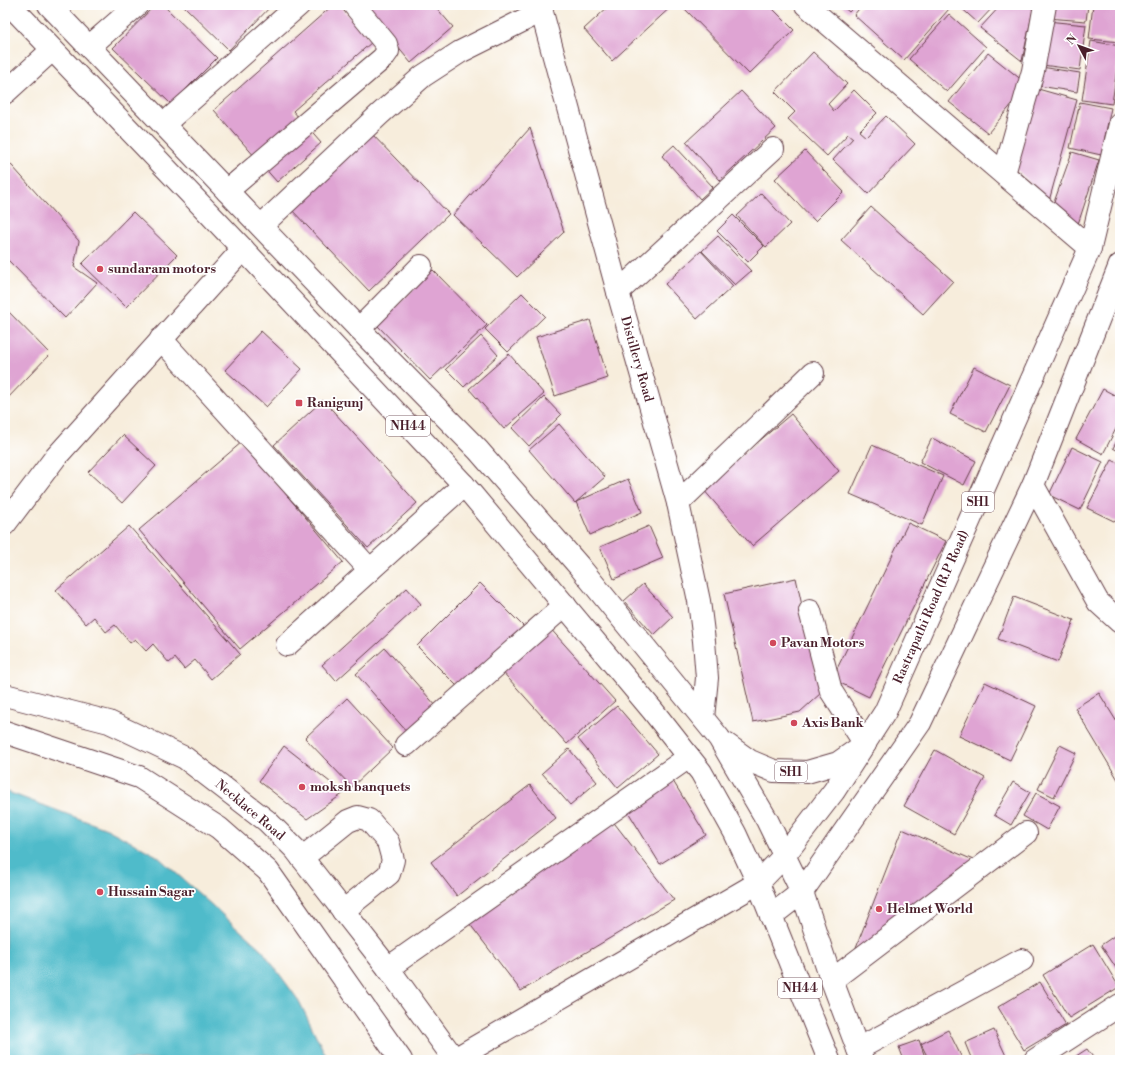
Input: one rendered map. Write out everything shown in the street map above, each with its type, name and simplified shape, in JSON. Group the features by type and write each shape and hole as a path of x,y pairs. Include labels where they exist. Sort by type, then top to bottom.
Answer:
{"main road":[{"name":"NH44","path":"10,5 464,485 653,711 701,772 735,832 758,884 829,1060"},
{"name":"NH44","path":"49,5 90,46 359,329 483,456 579,566 719,738 767,820 802,892 832,980 860,1054"},
{"path":"90,46 137,5"},
{"path":"164,124 299,5"},
{"path":"227,191 383,58 388,51 386,44 354,5"},
{"path":"1004,174 1033,71 1044,5"},
{"path":"809,6 1090,248"},
{"path":"261,226 380,114 423,76 460,52 541,8"},
{"name":"Distillery Road","path":"541,8 618,292 678,503 699,601 704,641 707,678 703,718"},
{"path":"5,93 52,50"},
{"name":"Rastrapathi Road (R.P Road)","path":"454,1060 758,884 784,856 834,791 885,712 1090,248 1120,124"},
{"path":"618,292 772,149"},
{"path":"5,524 55,458 242,249"},
{"path":"771,916 802,892 920,723 1033,485 1120,265"},
{"path":"359,329 421,266"},
{"path":"161,339 370,570"},
{"path":"678,503 813,374"},
{"path":"287,645 464,485"},
{"path":"1033,485 1098,602 1120,622"},
{"path":"406,745 565,605"},
{"path":"810,611 832,691 865,744"},
{"name":"Necklace Road","path":"5,695 109,722 185,758 267,821 295,849 388,968 454,1060"},
{"path":"5,732 139,777 219,828 268,871 401,1060"},
{"name":"SH1","path":"719,738 750,761 774,771 807,772 838,763 865,744"},
{"path":"388,968 689,757"},
{"path":"302,858 348,821 358,817 369,820 388,842 392,860 390,874 343,911"},
{"path":"832,980 1026,833"},
{"path":"860,1054 1022,960"},
{"path":"1035,1060 1120,1005"}],"water":[{"name":"Hussain Sagar","path":"5,791 107,829 157,856 262,950 299,1001 328,1060 5,1060"}],"building":[{"path":"155,5 163,5 217,58 171,104 113,48"},
{"path":"183,5 272,5 229,50"},
{"path":"333,5 339,5 372,42 293,111 321,143 277,182 214,110"},
{"path":"363,5 434,5 453,27 411,63"},
{"path":"610,5 673,5 612,61 584,29"},
{"path":"681,5 769,5 794,30 749,74"},
{"path":"841,5 856,5 849,12"},
{"path":"862,5 945,5 949,9 904,60 854,15"},
{"path":"958,5 995,5 978,23"},
{"path":"1001,5 1029,5 1033,10 1022,61 980,28"},
{"path":"1049,5 1088,5 1086,21 1047,18"},
{"path":"1093,5 1120,5 1120,42 1089,39"},
{"path":"949,14 986,47 947,92 909,59"},
{"path":"1047,21 1086,25 1080,70 1042,65"},
{"path":"1091,41 1120,46 1112,104 1082,100"},
{"path":"813,52 847,84 828,104 834,111 854,90 877,113 859,131 866,137 886,116 915,144 868,194 833,160 853,138 848,134 827,156 788,119 795,112 775,92"},
{"path":"988,53 1028,85 988,133 949,102"},
{"path":"1041,67 1080,73 1077,92 1039,86"},
{"path":"1038,89 1077,100 1049,201 1014,167"},
{"path":"741,91 776,128 720,180 686,142"},
{"path":"1080,102 1111,108 1101,155 1070,148"},
{"path":"530,128 564,232 517,277 453,215"},
{"path":"369,131 449,214 369,291 289,207"},
{"path":"674,145 713,187 700,199 662,156"},
{"path":"805,151 844,192 815,221 775,179"},
{"path":"1072,152 1099,160 1078,224 1053,205"},
{"path":"5,158 79,241 74,267 97,283 65,318 5,257"},
{"path":"761,193 790,224 766,247 737,216"},
{"path":"871,207 953,281 923,314 841,240"},
{"path":"133,212 177,255 126,307 82,264"},
{"path":"733,215 764,246 748,262 717,231"},
{"path":"718,236 751,271 735,285 702,251"},
{"path":"701,251 733,286 697,319 665,284"},
{"path":"433,270 487,325 430,380 377,325"},
{"path":"522,293 545,316 508,352 485,329"},
{"path":"5,308 50,354 5,401"},
{"path":"590,320 608,378 555,396 536,337"},
{"path":"261,331 302,369 266,407 225,370"},
{"path":"481,336 498,355 464,387 446,369"},
{"path":"509,354 544,394 504,429 469,389"},
{"path":"974,367 1010,385 986,432 950,414"},
{"path":"1103,389 1120,398 1120,421 1103,454 1076,439"},
{"path":"544,397 561,415 529,446 512,428"},
{"path":"323,400 417,503 368,548 274,445"},
{"path":"791,414 839,471 752,546 703,489"},
{"path":"559,424 605,477 575,503 529,450"},
{"path":"123,435 156,466 122,503 88,472"},
{"path":"1120,435 1120,452 1113,448"},
{"path":"932,438 976,461 964,485 920,462"},
{"path":"242,442 343,562 240,649 139,530"},
{"path":"872,445 943,476 922,525 850,494"},
{"path":"1072,447 1103,462 1080,510 1049,495"},
{"path":"1112,460 1120,464 1120,524 1087,508"},
{"path":"628,479 642,512 590,535 576,502"},
{"path":"908,523 946,541 869,697 832,679"},
{"path":"129,526 240,654 211,679 195,660 184,669 175,658 169,663 153,644 146,651 135,639 130,643 115,625 106,632 94,617 86,624 56,590"},
{"path":"649,526 663,558 614,579 600,547"},
{"name":"Pavan Motors","path":"796,578 821,693 800,712 753,722 724,594"},
{"path":"480,583 526,629 463,692 417,646"},
{"path":"643,584 673,617 654,635 624,601"},
{"path":"407,588 421,604 336,681 322,665"},
{"path":"1014,597 1074,620 1058,662 998,639"},
{"path":"548,626 615,701 567,744 500,669"},
{"path":"385,648 437,707 408,733 356,674"},
{"path":"985,682 1036,706 1010,760 959,736"},
{"path":"1099,693 1120,727 1120,783 1075,708"},
{"path":"347,698 393,748 352,787 305,738"},
{"path":"617,706 658,754 618,788 578,739"},
{"path":"1060,745 1076,753 1054,797 1038,789"},
{"name":"moksh banquets","path":"284,746 344,793 307,819 259,781"},
{"path":"569,749 597,782 570,805 542,773"},
{"path":"935,750 985,778 954,834 904,806"},
{"path":"673,781 706,835 660,864 627,810"},
{"path":"1013,782 1030,792 1011,825 994,815"},
{"path":"530,785 556,818 457,896 431,862"},
{"path":"1036,793 1060,806 1047,830 1023,816"},
{"path":"608,815 674,900 521,991 469,923"},
{"path":"902,829 980,863 853,955"},
{"path":"1120,932 1120,974 1101,945"},
{"path":"1093,944 1119,987 1069,1018 1043,975"},
{"path":"1040,982 1066,1025 1024,1050 998,1007"},
{"path":"948,1030 963,1060 929,1060 921,1044"},
{"path":"994,1030 1008,1060 972,1060 965,1043"},
{"path":"919,1040 926,1060 904,1060 899,1047"},
{"path":"1087,1049 1095,1060 1070,1060"}],"place":[{"name":"sundaram motors","path":"100,269"},
{"name":"Ranigunj","path":"299,403"},
{"name":"Pavan Motors","path":"773,643"},
{"name":"Axis Bank","path":"794,723"},
{"name":"moksh banquets","path":"302,787"},
{"name":"Hussain Sagar","path":"100,892"},
{"name":"Helmet World","path":"879,909"}]}
